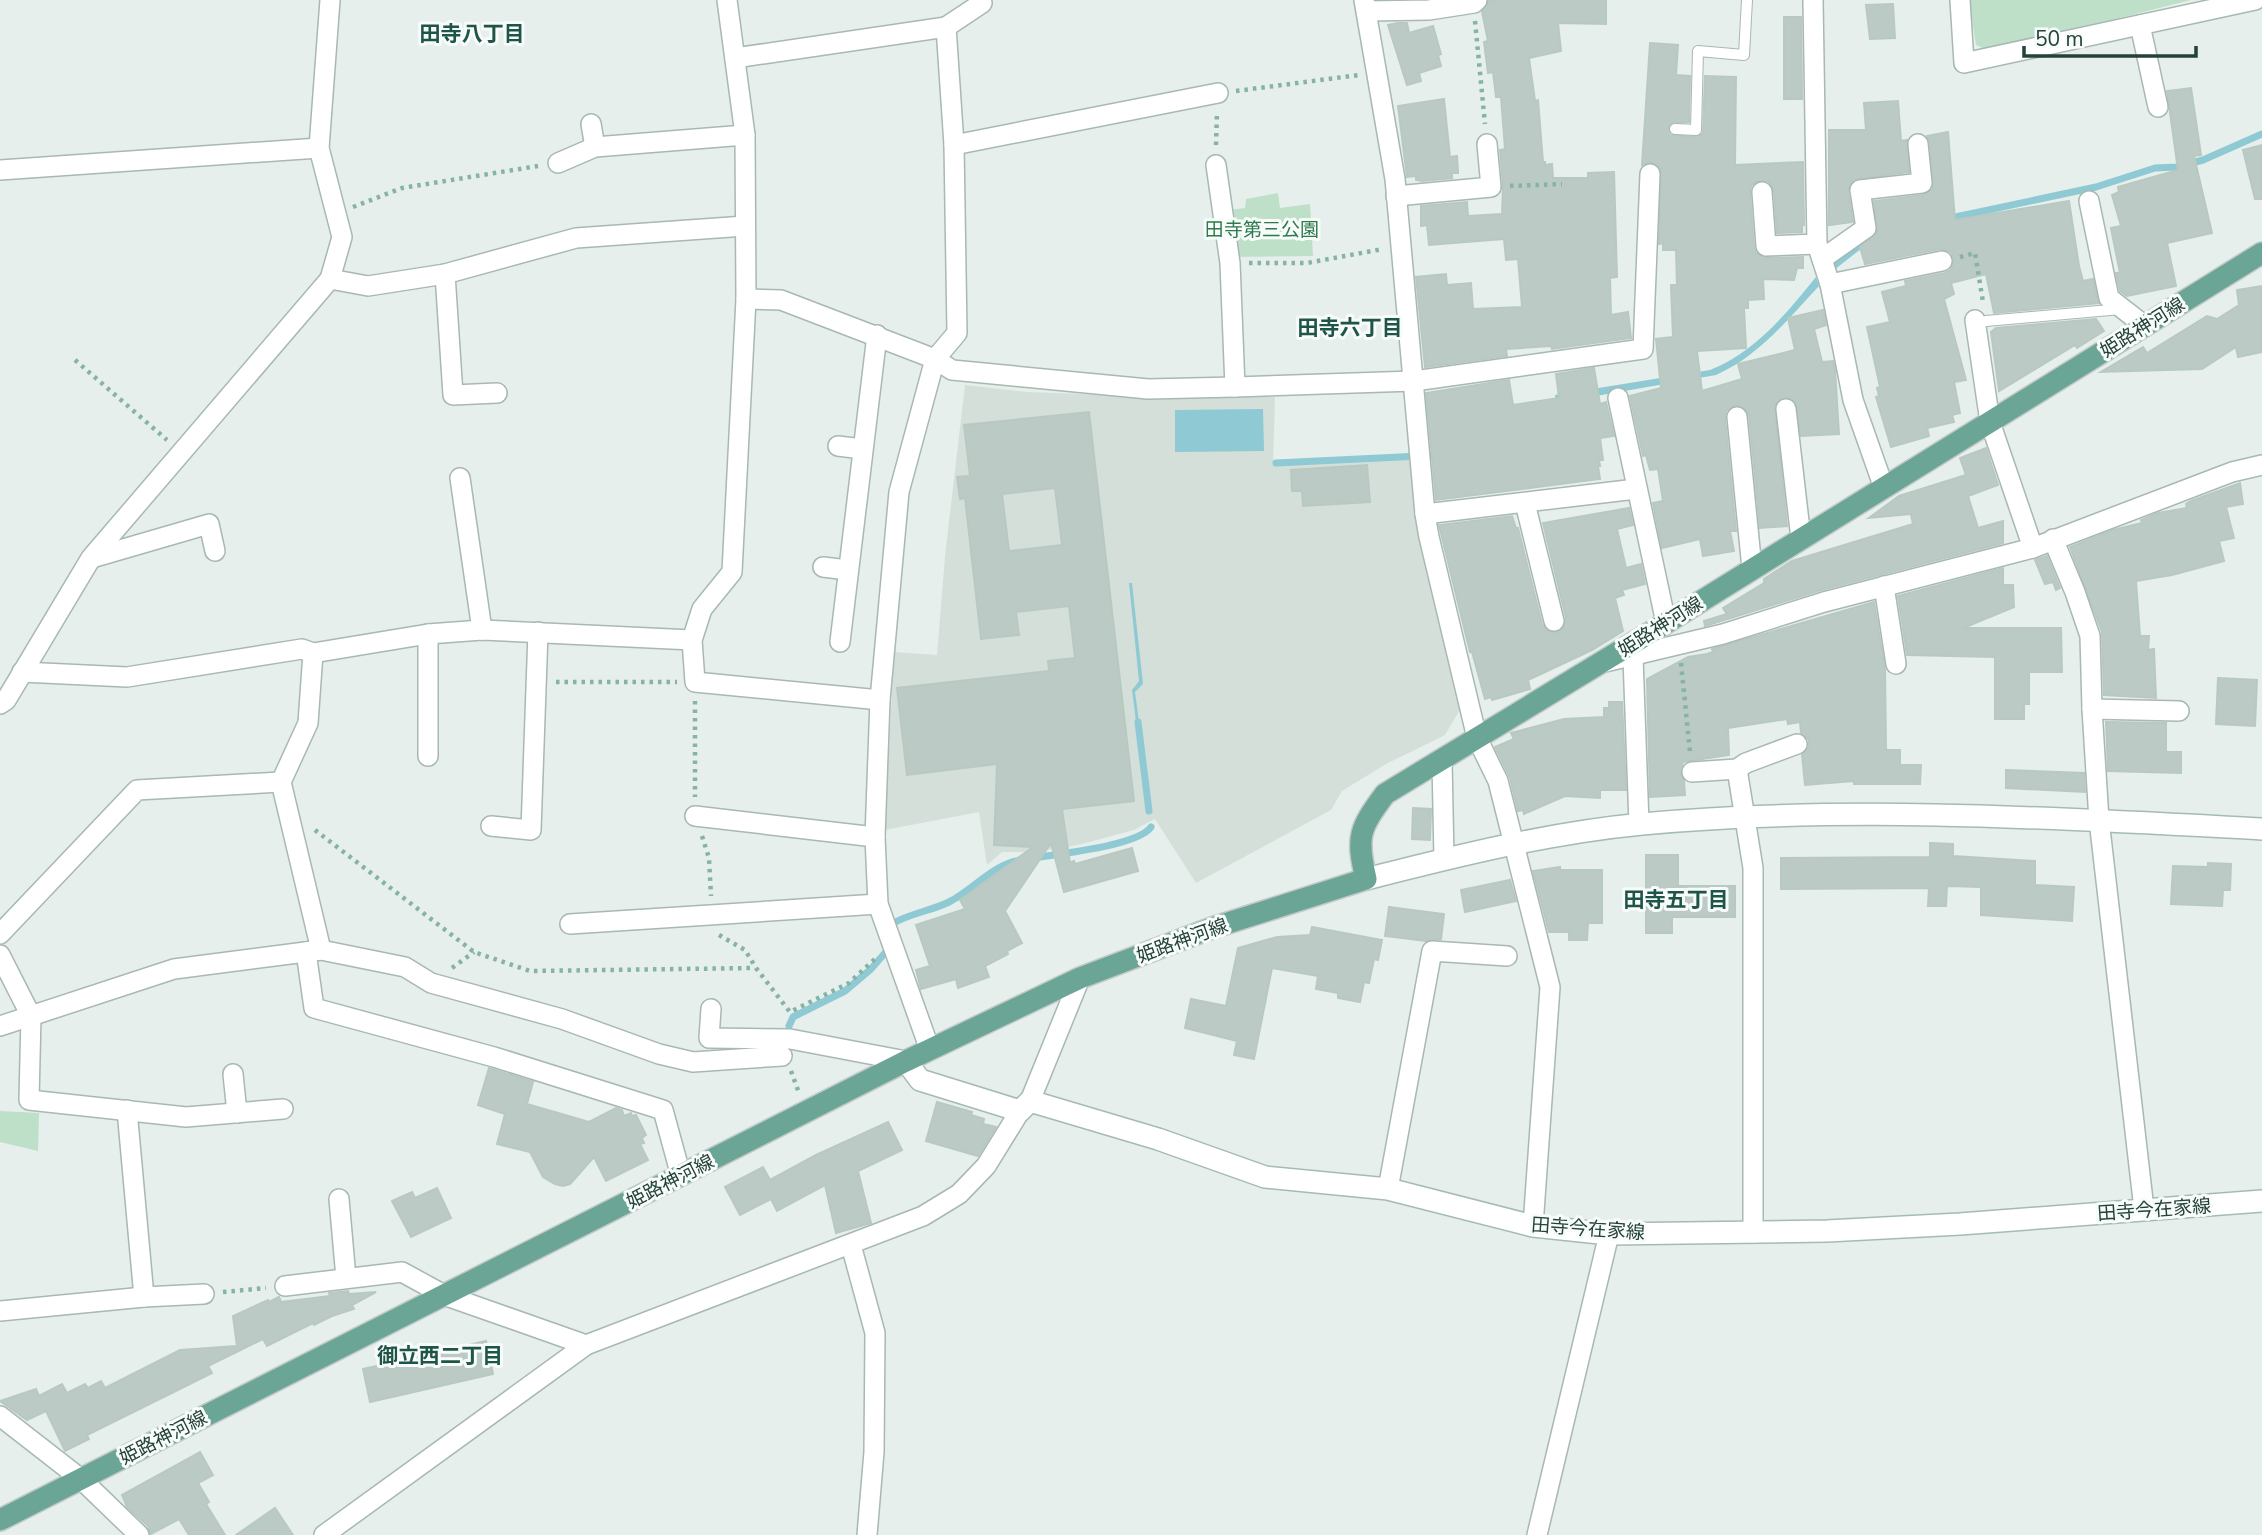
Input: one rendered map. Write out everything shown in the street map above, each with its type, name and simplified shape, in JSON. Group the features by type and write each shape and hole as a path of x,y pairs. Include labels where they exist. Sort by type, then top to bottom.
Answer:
{"main road":[{"name":"姫路神河線","path":"0,1520 906,1061 1080,978 1212,928 1366,879 1359,849 1362,830 1385,794 2262,253"},
{"path":"1366,879 1514,844 1639,824 1745,816 1830,813 2099,820 2262,829"},
{"name":"田寺今在家線","path":"906,1061 920,1080 1158,1139 1265,1177 1388,1189 1533,1226 1609,1234 1753,1233 1960,1224 2262,1201"}],"street":[{"path":"0,704 6,700 90,558 330,279 342,237 319,148 330,0"},
{"path":"727,0 745,135 746,299 732,572 702,609 692,640 695,682 880,699"},
{"path":"735,58 947,27 982,4 981,0"},
{"path":"1813,0 1820,252 1830,284 1853,400 1884,488"},
{"path":"1961,0 1964,63 2255,0"},
{"path":"1476,1 1429,10 1366,6 1396,196 1425,514 1477,738 1498,781 1550,987 1533,1226"},
{"path":"2140,25 2158,107"},
{"path":"930,1050 878,904 875,837 880,699 899,492 935,359 957,333 954,145 947,27"},
{"path":"954,145 1218,93"},
{"path":"591,124 595,147"},
{"path":"558,163 595,147 745,135"},
{"path":"1396,196 1491,187 1487,144"},
{"path":"1762,192 1766,246 1820,252 1866,228 1860,190 1922,183 1918,144"},
{"path":"0,170 319,148"},
{"path":"1216,165 1230,263 1235,387"},
{"path":"746,299 781,300 877,335 935,359 952,370 1148,389 1414,381 1643,349 1650,174"},
{"path":"2089,201 2109,298 2145,326"},
{"path":"330,279 368,286 445,274 576,238 745,226"},
{"path":"1830,284 1942,261"},
{"path":"445,274 453,395 497,393"},
{"path":"1980,321 1990,422 2033,548"},
{"path":"840,642 877,335"},
{"path":"1618,398 1666,623"},
{"path":"1786,409 1801,538"},
{"path":"1737,417 1752,569"},
{"path":"838,446 862,449"},
{"path":"1601,663 1679,645 1884,586 2033,548 2232,472 2262,465"},
{"path":"460,478 482,631"},
{"path":"1425,514 1636,489"},
{"path":"1525,503 1554,621"},
{"path":"90,558 209,524 215,551"},
{"path":"2053,539 2076,592 2090,636 2099,820 2144,1209"},
{"path":"823,567 848,570"},
{"path":"1884,586 1896,664"},
{"path":"22,672 127,677 302,649 313,653 428,634 482,631 692,640"},
{"path":"491,826 531,830 538,632"},
{"path":"428,634 428,756"},
{"path":"313,653 308,723 281,782 313,951 314,1008 494,1057 663,1110 681,1176"},
{"path":"1633,657 1639,824"},
{"path":"2092,709 2179,711"},
{"path":"1692,772 1737,769 1797,744"},
{"path":"1441,760 1444,859"},
{"path":"1737,769 1753,868 1753,1233"},
{"path":"0,934 137,790 281,782"},
{"path":"695,816 875,837"},
{"path":"570,924 878,904"},
{"path":"0,1026 174,969 313,951 405,967 431,983 562,1018 659,1054 693,1062 782,1056"},
{"path":"1388,1189 1432,951 1507,956"},
{"path":"0,955 31,1016 29,1100 186,1117 283,1109"},
{"path":"324,1535 586,1345 923,1216 959,1194 986,1166 1025,1106 1080,978"},
{"path":"711,1009 709,1038 790,1039 906,1061"},
{"path":"233,1074 237,1113"},
{"path":"127,1110 144,1297"},
{"path":"339,1199 346,1278"},
{"path":"1537,1535 1609,1234"},
{"path":"851,1245 875,1333 874,1452 867,1535"},
{"path":"285,1286 402,1272 444,1295 586,1345"},
{"path":"0,1311 204,1294"},
{"path":"0,1416 81,1479 139,1535"}],"lane":[{"path":"1675,129 1696,130 1698,51 1744,55 1747,0"},
{"path":"1980,321 2122,309"}],"path":[{"path":"1476,1 1487,144"},
{"path":"1216,165 1218,93 1377,72"},
{"path":"336,214 402,188 558,163"},
{"path":"1491,187 1562,184"},
{"path":"1230,263 1307,262 1401,246"},
{"path":"1942,261 1975,253 1980,321"},
{"path":"75,360 181,453"},
{"path":"1679,645 1692,772"},
{"path":"536,682 695,682 695,816 709,859 712,915 720,937 745,950 790,1012 849,983 891,940"},
{"path":"287,809 474,952 530,971 756,968"},
{"path":"204,1294 285,1286"}],"shaded area":[{"path":"965,385 1028,392 1275,397 1273,466 1412,459 1418,537 1461,708 1445,735 1386,764 1342,791 1331,810 1196,883 1155,819 1134,830 1078,845 1035,852 1002,852 987,865 979,812 885,830 894,652 937,655 945,556"}],"green space":[{"path":"1969,0 2191,0 1990,51 1976,45"},
{"name":"田寺第三公園","path":"1278,193 1280,208 1310,204 1313,256 1234,257 1229,210 1245,208 1246,199"},
{"path":"0,1111 39,1113 38,1151 0,1142"}],"water":[{"path":"1816,277 1819,286 1759,348 1716,375 1556,403 1555,395 1710,370 1726,363 1769,331"},
{"path":"1263,409 1264,451 1175,452 1175,410"},
{"path":"1129,583 1132,583 1143,684 1135,692 1140,729 1137,729 1132,690 1139,681"}],"building":[{"path":"1489,0 1606,0 1606,24 1558,23 1561,51 1529,58 1535,101 1538,100 1543,162 1545,165 1552,164 1553,178 1588,178 1588,173 1614,172 1617,277 1610,278 1611,315 1628,312 1631,338 1552,349 1551,346 1506,349 1507,356 1425,367 1416,277 1446,274 1447,285 1471,283 1473,309 1522,307 1518,259 1506,260 1504,239 1429,245 1427,225 1421,226 1421,206 1467,202 1468,216 1502,214 1500,150 1505,149 1501,97 1496,97 1493,72 1488,73 1484,42 1488,41 1482,12"},
{"path":"1893,4 1895,38 1870,39 1866,5"},
{"path":"1784,17 1801,17 1802,99 1784,99"},
{"path":"1407,23 1409,33 1433,26 1441,54 1438,55 1441,66 1419,73 1421,81 1407,85 1388,25"},
{"path":"1650,43 1678,45 1676,75 1690,76 1689,122 1671,123 1668,129 1670,135 1696,137 1703,133 1705,76 1736,77 1735,165 1803,162 1802,232 1777,233 1774,191 1768,181 1756,182 1751,186 1750,193 1756,253 1766,258 1803,257 1803,268 1797,268 1794,280 1763,279 1764,299 1748,300 1748,308 1744,308 1746,348 1697,351 1702,391 1742,379 1738,364 1795,350 1788,318 1823,310 1826,325 1814,329 1822,362 1833,361 1835,370 1839,434 1801,436 1795,401 1784,397 1775,405 1787,526 1760,528 1749,415 1746,409 1736,405 1726,411 1736,531 1730,531 1734,551 1703,556 1700,539 1662,548 1653,503 1663,501 1658,469 1650,470 1646,455 1643,456 1630,396 1661,388 1656,339 1673,337 1671,285 1677,285 1676,250 1663,250 1663,243 1659,244 1661,169 1651,162 1642,165"},
{"path":"2191,88 2201,155 2194,156 2212,233 2167,243 2176,286 2127,296 2120,291 2116,273 2120,273 2111,228 2121,226 2112,195 2119,192 2118,187 2178,170 2167,91"},
{"path":"1444,99 1450,157 1457,156 1458,173 1452,173 1452,178 1422,181 1416,180 1416,176 1407,177 1398,106"},
{"path":"1898,101 1901,141 1907,140 1909,172 1853,180 1848,191 1853,222 1829,225 1829,130 1866,130 1864,103"},
{"path":"1948,132 1955,220 2069,201 2083,281 2093,279 2099,303 1994,313 1986,274 1951,283 1954,294 1944,299 1966,380 1954,382 1960,413 1952,415 1954,422 1927,428 1929,436 1891,447 1876,397 1879,396 1877,388 1880,387 1867,327 1890,322 1882,292 1906,286 1905,281 1945,273 1951,270 1954,259 1951,252 1940,249 1865,264 1860,247 1877,232 1874,201 1923,195 1933,189 1930,143 1927,136"},
{"path":"2262,145 2262,199 2255,199 2243,150"},
{"path":"2262,286 2262,352 2238,357 2236,347 2202,369 2101,372 2143,347 2147,353 2207,316 2217,319 2239,305 2237,290"},
{"path":"2096,319 2104,331 2077,348 2075,345 1999,391 1991,332 1996,328"},
{"path":"1594,368 1600,404 1606,402 1614,436 1600,438 1603,460 1599,460 1598,466 1600,479 1436,500 1426,393 1509,380 1513,405 1559,398 1556,374"},
{"path":"1089,412 1134,801 1062,809 1070,863 1074,861 1075,864 1132,848 1138,871 1064,892 1051,843 1005,911 1022,943 985,966 989,977 958,988 956,979 921,989 916,970 930,966 916,925 965,909 960,900 1033,847 994,845 997,764 907,775 897,688 1049,671 1048,661 1075,658 1069,606 1016,612 1019,635 981,639 965,498 960,499 957,477 970,476 964,425","holes":["1055,488 1062,545 1009,551 1002,494"]},
{"path":"1986,448 1998,485 1968,496 1978,528 2003,521 2003,543 1821,590 1705,626 1704,621 1727,614 1723,608 1764,583 1764,579 1792,561 1913,524 1911,514 1869,518 1899,496 1966,475 1960,458"},
{"path":"1367,465 1370,502 1303,506 1302,491 1292,491 1291,470"},
{"path":"2240,483 2243,504 2226,507 2234,538 2219,541 2224,561 2172,575 2136,581 2140,636 2149,636 2148,650 2154,649 2156,698 2104,695 2102,632 2070,547 2113,530 2142,523 2141,520 2158,513 2187,508 2186,504 2191,501"},
{"path":"1629,508 1633,525 1617,529 1626,568 1641,564 1645,584 1622,590 1624,595 1615,598 1623,631 1592,650 1528,680 1530,689 1492,700 1491,697 1485,699 1470,652 1439,525 1512,516 1518,528 1542,624 1546,630 1556,633 1563,629 1566,618 1543,523"},
{"path":"2047,556 2060,588 2056,590 2053,582 2045,584 2035,560"},
{"path":"2003,568 2003,585 2013,585 2014,607 1963,628 2061,628 2062,672 2029,672 2029,704 2024,704 2024,719 1995,719 1995,657 1907,655 1898,596"},
{"path":"1874,602 1885,670 1886,750 1900,750 1900,765 1921,765 1920,784 1854,784 1854,781 1805,785 1802,755 1809,747 1809,740 1801,733 1800,722 1788,724 1787,719 1728,728 1729,755 1683,762 1680,772 1685,795 1650,797 1647,679 1688,657 1707,654 1713,652 1712,649"},
{"path":"2218,678 2257,680 2255,726 2216,724"},
{"path":"1609,702 1622,702 1626,790 1600,790 1600,798 1565,796 1524,814 1523,810 1518,811 1510,778 1495,747 1514,739 1511,733 1564,719 1604,717 1604,708 1609,708"},
{"path":"2106,722 2166,723 2166,752 2181,752 2181,773 2108,771"},
{"path":"2006,770 2084,773 2085,792 2006,788"},
{"path":"1413,808 1431,809 1430,840 1412,839"},
{"path":"1930,843 1953,844 1953,856 2035,861 2035,885 2074,887 2072,921 1981,915 1981,887 1947,886 1946,906 1928,906 1929,888 1781,889 1781,858 1930,857"},
{"path":"1646,855 1678,855 1678,886 1735,886 1735,917 1672,917 1672,933 1646,933"},
{"path":"2208,863 2231,864 2230,890 2223,890 2222,906 2171,904 2173,866 2208,867"},
{"path":"1560,867 1560,870 1602,870 1602,923 1588,923 1587,940 1569,940 1569,932 1549,932 1533,871"},
{"path":"1510,880 1516,901 1465,912 1461,890"},
{"path":"1389,907 1444,914 1441,939 1426,941 1385,936"},
{"path":"1312,927 1382,940 1378,960 1374,959 1369,983 1364,982 1360,1002 1338,998 1338,993 1316,989 1318,976 1272,968 1254,1059 1234,1055 1237,1041 1185,1028 1191,999 1226,1006 1238,948 1277,937 1310,935"},
{"path":"489,1068 533,1082 527,1104 589,1122 616,1108 622,1110 624,1116 631,1113 632,1116 636,1115 646,1135 642,1138 644,1143 640,1144 648,1160 606,1181 594,1157 570,1184 555,1184 543,1177 530,1152 497,1144 505,1114 478,1105"},
{"path":"937,1102 972,1112 971,1115 984,1119 983,1124 996,1127 978,1156 926,1141"},
{"path":"888,1122 902,1150 858,1171 871,1223 836,1233 825,1185 777,1211 771,1199 740,1215 725,1187 763,1167 770,1180 816,1155"},
{"path":"437,1188 451,1218 411,1237 392,1201 412,1192 415,1198"},
{"path":"348,1291 349,1294 376,1292 352,1305 354,1309 314,1325 313,1323 267,1346 263,1339 208,1366 212,1373 87,1435 89,1439 65,1451 46,1411 27,1420 0,1401 36,1389 39,1396 62,1384 67,1393 85,1384 88,1388 101,1381 105,1388 180,1350 237,1346 233,1316 268,1300 269,1302 279,1297 281,1302"},
{"path":"486,1341 493,1374 370,1402 363,1369"},
{"path":"200,1452 213,1475 198,1483 209,1502 206,1504 225,1535 189,1535 179,1519 151,1534 148,1526 127,1507 122,1495"},
{"path":"275,1508 293,1535 236,1535"}],"waterway":[{"path":"1946,219 2096,187 2155,168 2177,167 2203,160 2262,134"},
{"path":"1827,271 1868,239 1877,237"},
{"path":"1276,463 1441,455"},
{"path":"1138,722 1149,811"},
{"path":"1033,858 1114,844 1143,834 1151,827"},
{"path":"894,930 892,924 949,902 1001,866 1021,860"},
{"path":"789,1026 793,1017 845,991 871,969 891,946"}],"district":[{"name":"田寺八丁目","path":"472,34"},
{"name":"田寺六丁目","path":"1350,328"},
{"name":"田寺五丁目","path":"1676,900"},
{"name":"御立西二丁目","path":"440,1356"}]}
